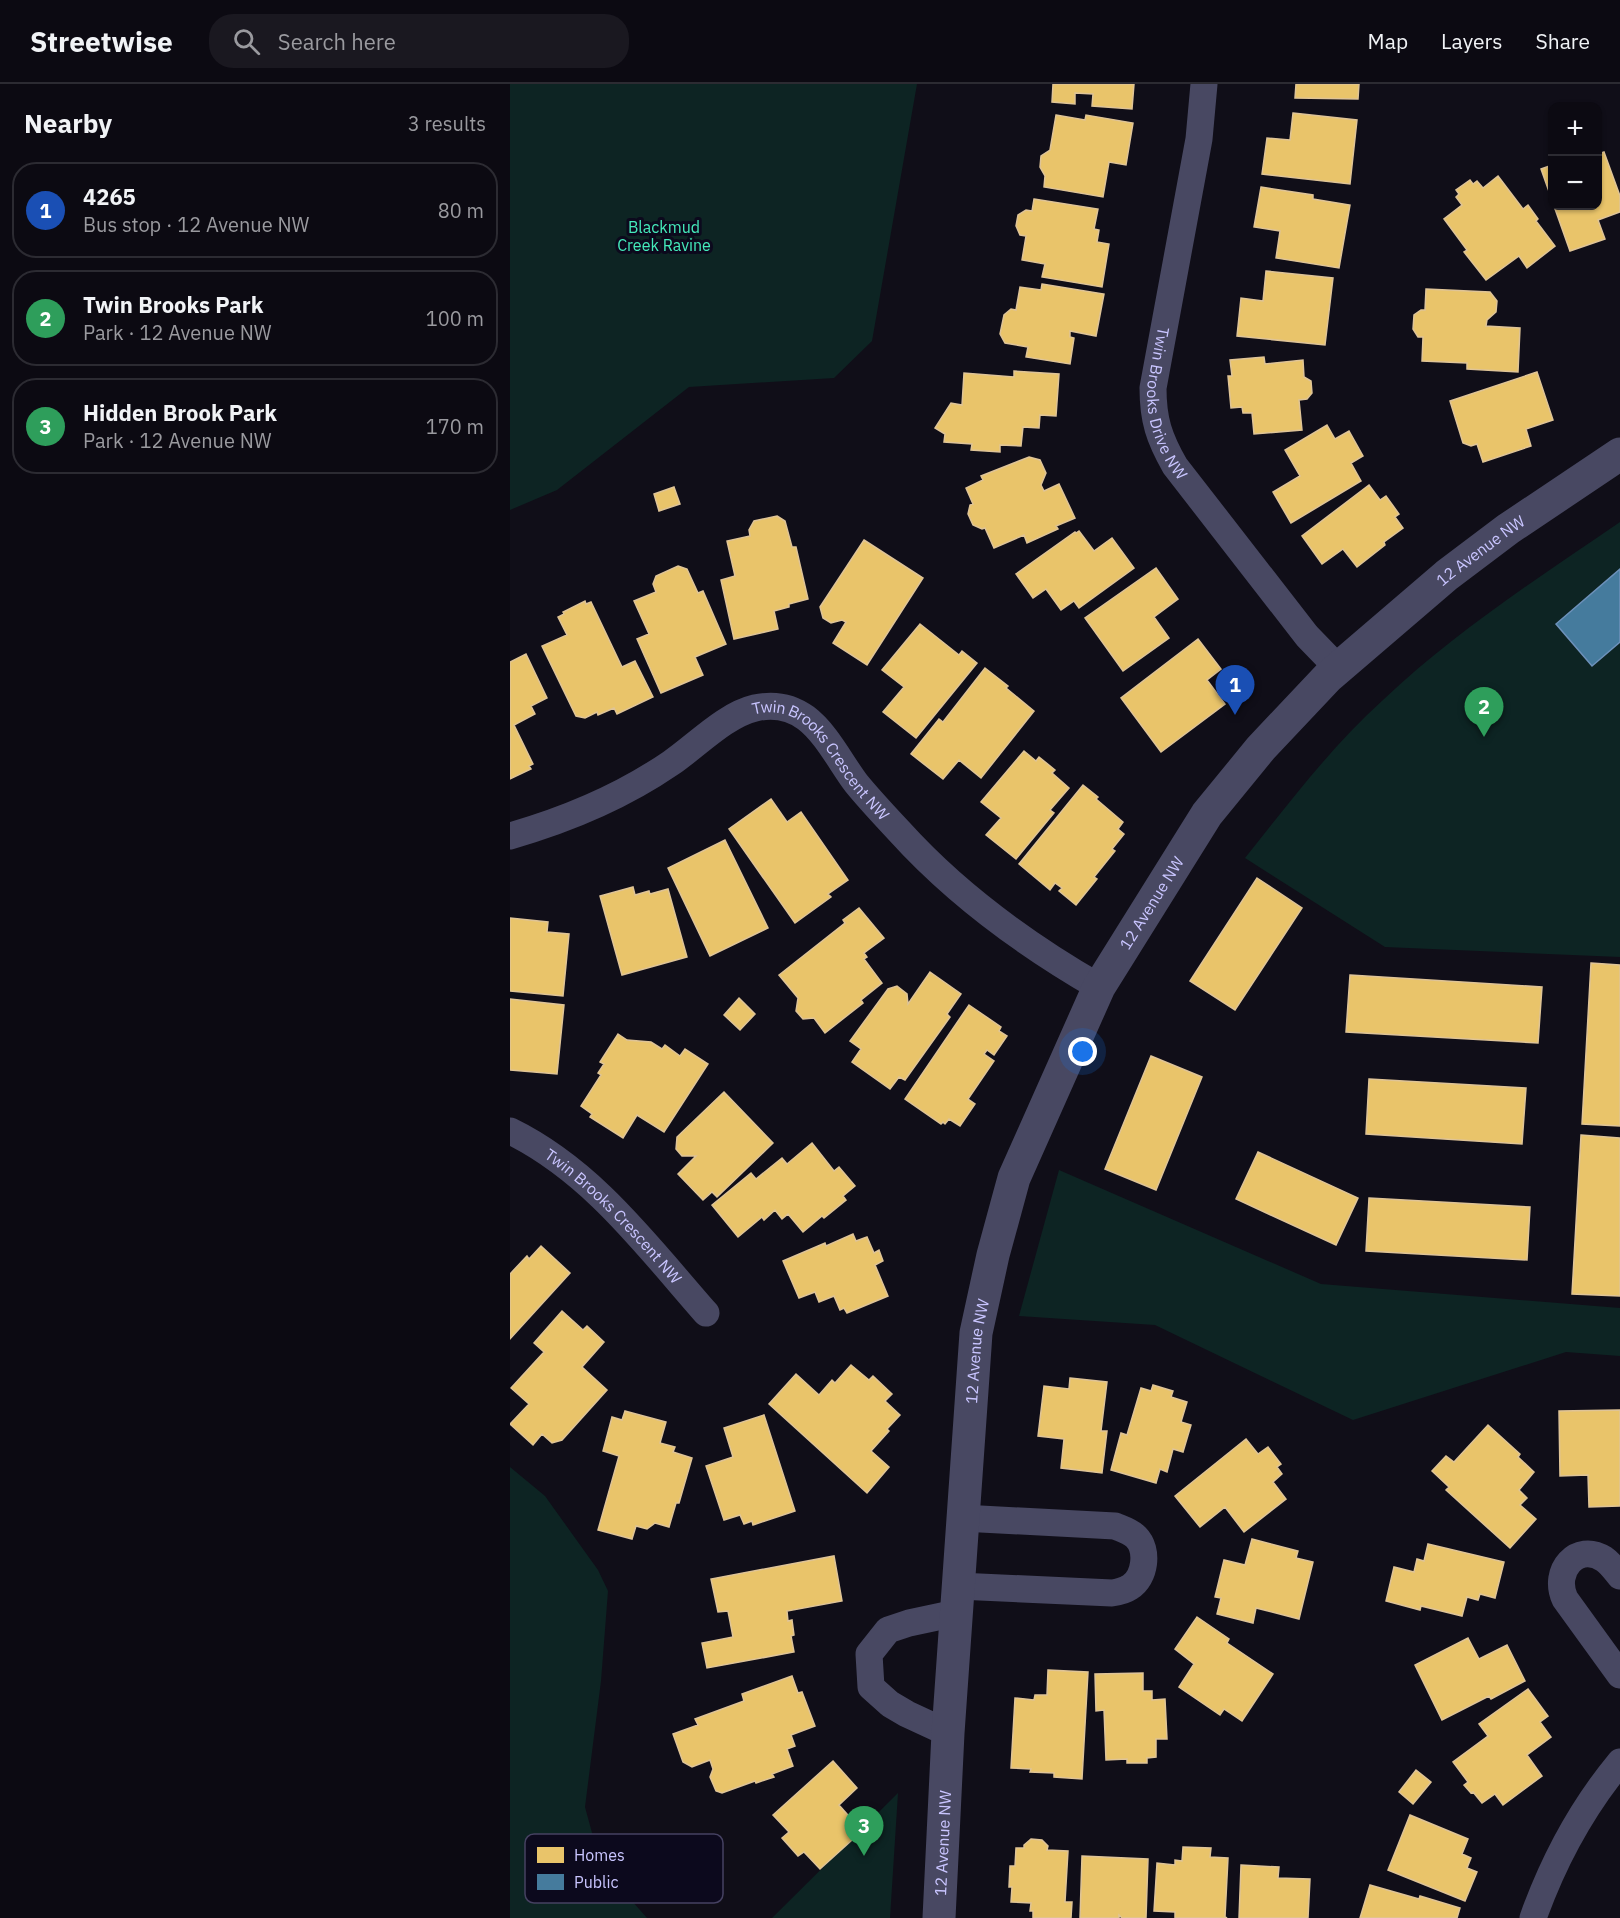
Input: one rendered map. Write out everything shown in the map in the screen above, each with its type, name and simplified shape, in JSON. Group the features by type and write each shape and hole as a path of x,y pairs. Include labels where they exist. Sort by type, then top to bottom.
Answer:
{"street":[{"name":"Twin Brooks Drive NW","path":"1204,84 1199,139 1153,388 1156,428 1175,466 1307,636 1337,667"},
{"name":"12 Avenue NW","path":"939,1918 948,1732 976,1333 993,1256 1014,1178 1099,987 1207,814 1261,748 1337,667 1448,575 1508,529 1620,454"},
{"name":"Twin Brooks Crescent NW","path":"510,836 582,811 624,790 670,764 736,716 753,709 774,706 792,709 808,719 857,784 901,834 948,880 1039,950 1099,987"},
{"name":"Twin Brooks Crescent NW","path":"510,1131 557,1158 583,1179 617,1212 706,1313"},
{"path":"948,1732 890,1704 871,1687 869,1654 888,1630 909,1623 957,1600 1124,1591 1139,1578 1144,1558 1138,1539 1132,1533 1115,1527 962,1518"},
{"path":"1620,1576 1610,1563 1593,1554 1574,1558 1562,1572 1560,1581 1565,1599 1620,1676"},
{"path":"1533,1918 1542,1892 1579,1819 1620,1762"}],"green space":[{"name":"Blackmud Creek Ravine","path":"510,84 917,84 872,341 834,378 689,387 557,490 510,510"},
{"path":"1620,522 1620,957 1385,947 1245,858 1328,756 1410,675 1498,606"},
{"path":"1059,1170 1321,1284 1620,1308 1620,1356 1566,1352 1353,1420 1155,1325 1019,1316"},
{"path":"510,1467 545,1496 598,1570 608,1591 601,1681 585,1807 592,1834 525,1834 525,1903 634,1903 647,1918 510,1918"},
{"path":"898,1793 890,1918 772,1918"}],"building: Homes":[{"path":"1053,84 1134,84 1132,109 1092,106 1093,94 1075,93 1075,104 1052,102"},
{"path":"1296,84 1359,84 1358,99 1295,98"},
{"path":"1293,113 1357,120 1350,184 1262,174 1267,138 1290,140"},
{"path":"1056,115 1085,120 1086,115 1133,123 1126,165 1109,162 1103,197 1044,187 1045,176 1040,167 1041,156 1050,150"},
{"path":"1604,152 1620,196 1620,212 1598,220 1605,239 1570,251 1555,210 1602,210 1602,153"},
{"path":"1548,166 1548,189 1541,169"},
{"path":"1498,176 1523,209 1528,205 1538,219 1536,221 1555,246 1527,268 1519,256 1486,280 1464,252 1467,250 1444,219 1462,205 1456,197 1459,194 1456,190 1470,180 1473,184 1477,181 1483,188"},
{"path":"1261,187 1313,195 1313,199 1350,205 1339,268 1276,258 1280,231 1254,227"},
{"path":"1034,199 1098,209 1094,229 1099,230 1097,242 1109,244 1102,287 1042,277 1045,264 1022,260 1026,236 1020,235 1016,226 1018,215 1026,210 1032,211"},
{"path":"1266,271 1333,278 1325,345 1237,336 1241,298 1263,301"},
{"path":"1042,284 1104,294 1096,336 1070,331 1070,337 1074,338 1070,364 1026,357 1028,347 1005,343 1000,334 1004,315 1011,309 1016,310 1020,287 1041,290"},
{"path":"1426,289 1490,292 1497,301 1496,312 1487,320 1486,326 1520,328 1518,372 1467,369 1467,363 1422,361 1423,337 1418,337 1413,329 1414,315 1425,310"},
{"path":"1264,357 1265,364 1303,360 1304,377 1311,381 1312,393 1307,399 1299,400 1302,430 1254,434 1252,413 1243,413 1242,407 1231,408 1228,376 1232,376 1230,360"},
{"path":"1014,371 1059,374 1056,416 1040,415 1039,428 1023,427 1021,446 1000,445 1000,452 971,450 972,444 944,442 945,434 935,428 951,403 962,405 964,373 1014,377"},
{"path":"1537,372 1553,420 1526,429 1531,446 1483,462 1477,444 1471,446 1463,443 1450,401"},
{"path":"1327,425 1335,439 1349,431 1363,456 1351,463 1361,481 1291,523 1273,492 1300,476 1285,450"},
{"path":"1029,457 1040,460 1046,473 1041,485 1044,491 1059,484 1075,518 1056,526 1058,529 1027,543 1024,535 994,548 985,528 973,525 968,514 970,505 973,504 966,488 983,480 981,476"},
{"path":"1369,485 1380,500 1386,496 1399,514 1395,517 1403,528 1357,567 1343,549 1322,564 1302,536"},
{"path":"674,487 680,504 659,511 654,494"},
{"path":"777,516 785,521 792,547 796,547 808,599 774,611 778,629 734,639 721,580 735,576 727,541 750,536 749,530 754,521"},
{"path":"1079,531 1094,551 1112,538 1134,568 1079,608 1074,601 1061,610 1046,589 1033,598 1016,574"},
{"path":"864,540 923,578 867,665 833,643 846,622 842,620 831,623 823,618 820,607"},
{"path":"678,566 687,569 698,593 703,591 726,644 695,657 703,675 661,693 637,639 649,634 634,601 656,592 653,584 656,576"},
{"path":"1156,568 1178,599 1154,617 1169,638 1123,671 1085,618"},
{"path":"585,601 586,604 591,602 622,667 635,661 653,697 617,714 614,708 585,718 576,716 542,646 567,635 558,617"},
{"path":"920,624 959,655 962,651 977,663 916,738 883,712 904,687 882,670"},
{"path":"1198,639 1221,669 1207,680 1225,704 1161,752 1121,698"},
{"path":"526,654 547,698 531,706 535,714 514,725 533,764 529,766 531,769 510,779 510,662"},
{"path":"985,668 1034,711 981,778 959,760 943,779 911,754 939,719 943,722"},
{"path":"1024,751 1036,761 1039,757 1055,770 1052,773 1069,788 1050,810 1054,813 1016,859 986,835 1001,818 981,802"},
{"path":"1083,785 1123,822 1118,829 1124,834 1112,849 1115,851 1094,877 1097,879 1076,905 1059,891 1062,888 1055,883 1050,890 1019,864"},
{"path":"771,799 787,822 801,812 848,880 828,894 831,897 795,923 729,829"},
{"path":"725,840 768,928 710,956 668,868"},
{"path":"1257,878 1302,908 1235,1010 1190,981"},
{"path":"633,887 635,895 668,889 687,957 622,975 600,896"},
{"path":"859,908 884,938 864,953 867,957 864,959 882,983 861,1000 863,1003 825,1033 814,1018 803,1019 796,1011 798,998 779,975 845,923 843,920"},
{"path":"510,918 548,922 547,932 569,934 563,996 510,991"},
{"path":"1591,963 1620,965 1620,1126 1582,1124"},
{"path":"930,972 961,994 947,1014 950,1017 905,1080 899,1077 890,1089 852,1062 861,1049 850,1041 888,989 897,986 907,994 908,1004"},
{"path":"1350,975 1542,987 1538,1043 1346,1032"},
{"path":"739,998 755,1014 740,1030 724,1015"},
{"path":"510,999 564,1005 557,1074 510,1070"},
{"path":"969,1005 1001,1027 999,1031 1007,1036 994,1055 987,1050 984,1054 994,1061 968,1099 975,1104 960,1126 949,1119 945,1124 943,1122 941,1124 905,1099"},
{"path":"618,1034 627,1040 651,1042 662,1049 665,1045 680,1056 685,1049 708,1064 664,1132 637,1115 623,1138 590,1117 592,1114 581,1106 601,1075 598,1073 604,1064 600,1062"},
{"path":"1151,1056 1202,1077 1156,1190 1105,1169"},
{"path":"1369,1079 1526,1088 1522,1144 1366,1134"},
{"path":"724,1092 773,1143 717,1197 712,1192 703,1200 678,1174 696,1156 682,1156 676,1149 677,1137"},
{"path":"1581,1135 1620,1138 1620,1296 1572,1294"},
{"path":"812,1143 834,1171 839,1167 855,1186 843,1196 846,1200 803,1232 788,1214 782,1219 775,1210 764,1220 762,1217 738,1237 712,1205 751,1173 756,1179 782,1158 787,1164"},
{"path":"1258,1152 1358,1198 1336,1245 1236,1199"},
{"path":"1369,1198 1530,1207 1527,1260 1366,1251"},
{"path":"853,1234 856,1241 867,1237 874,1253 879,1250 883,1261 875,1265 888,1296 847,1313 844,1308 840,1310 834,1296 819,1302 815,1292 799,1298 783,1261"},
{"path":"541,1246 570,1273 510,1339 510,1274 527,1256 529,1259"},
{"path":"562,1311 583,1330 587,1326 604,1342 582,1367 607,1390 562,1440 552,1443 542,1434 533,1445 510,1424 529,1404 511,1388 544,1352 534,1343"},
{"path":"851,1365 869,1380 873,1376 892,1394 885,1401 900,1415 871,1451 889,1467 867,1493 769,1404 796,1374 819,1395 832,1380 835,1383"},
{"path":"1070,1378 1107,1382 1101,1431 1107,1431 1102,1473 1061,1468 1064,1439 1038,1436 1044,1386 1069,1389"},
{"path":"1153,1385 1173,1391 1171,1397 1187,1402 1181,1422 1191,1425 1183,1452 1173,1449 1167,1472 1160,1469 1156,1483 1111,1470 1121,1433 1127,1435 1141,1388 1151,1391"},
{"path":"1620,1410 1620,1506 1589,1507 1588,1475 1560,1476 1559,1411"},
{"path":"625,1411 666,1422 660,1443 675,1447 673,1452 692,1458 679,1503 676,1503 669,1527 655,1523 647,1529 636,1526 632,1539 598,1530 619,1456 603,1451 612,1417 622,1420"},
{"path":"764,1415 795,1511 753,1525 752,1521 744,1524 740,1515 724,1520 706,1466 733,1457 724,1428"},
{"path":"1488,1425 1520,1454 1518,1457 1534,1472 1519,1490 1527,1498 1520,1505 1536,1519 1510,1548 1446,1490 1449,1487 1432,1471 1446,1456 1454,1462"},
{"path":"1246,1439 1258,1454 1268,1447 1281,1464 1277,1467 1282,1474 1273,1482 1286,1499 1244,1532 1225,1507 1200,1527 1175,1496"},
{"path":"1252,1539 1298,1551 1296,1558 1313,1562 1299,1619 1256,1608 1253,1623 1217,1614 1221,1598 1215,1597 1224,1560 1245,1565"},
{"path":"1428,1544 1504,1562 1495,1598 1480,1594 1478,1600 1467,1597 1462,1616 1421,1606 1420,1610 1386,1601 1394,1567 1414,1572 1417,1559 1424,1561"},
{"path":"834,1556 842,1601 787,1611 788,1621 792,1620 794,1635 791,1636 794,1652 707,1668 702,1643 733,1637 728,1611 718,1612 711,1579"},
{"path":"1197,1617 1229,1639 1227,1643 1273,1674 1242,1721 1224,1709 1220,1715 1179,1687 1194,1664 1175,1649"},
{"path":"1468,1638 1479,1659 1507,1645 1525,1681 1491,1699 1489,1696 1442,1720 1415,1665"},
{"path":"1048,1670 1088,1672 1082,1779 1054,1777 1054,1773 1011,1768 1015,1698 1034,1700 1035,1695 1047,1695"},
{"path":"1143,1673 1143,1691 1152,1691 1152,1700 1165,1699 1167,1739 1156,1739 1156,1757 1147,1758 1147,1763 1127,1763 1127,1759 1106,1760 1104,1710 1096,1711 1095,1674"},
{"path":"792,1676 798,1693 802,1692 815,1726 791,1735 795,1746 787,1749 793,1766 772,1774 774,1777 722,1793 716,1791 710,1777 713,1769 710,1760 692,1767 683,1762 673,1734 698,1725 695,1719 744,1701 742,1694"},
{"path":"1528,1689 1548,1716 1540,1722 1551,1737 1527,1755 1542,1776 1503,1805 1495,1794 1482,1803 1464,1785 1468,1782 1453,1762 1488,1736 1479,1724"},
{"path":"833,1761 857,1788 839,1805 862,1831 820,1869 804,1852 798,1856 782,1838 789,1832 773,1815"},
{"path":"1416,1770 1431,1782 1413,1804 1399,1792"},
{"path":"1410,1815 1468,1839 1462,1854 1471,1858 1467,1868 1477,1872 1465,1901 1388,1870"},
{"path":"1031,1839 1042,1840 1048,1846 1047,1850 1068,1851 1065,1902 1072,1902 1071,1918 1033,1918 1033,1911 1030,1911 1031,1903 1011,1902 1010,1866 1015,1866 1016,1848 1024,1848 1024,1845"},
{"path":"1183,1847 1211,1848 1210,1857 1228,1858 1225,1917 1227,1918 1175,1918 1175,1912 1154,1911 1157,1863 1175,1865 1175,1860 1182,1861"},
{"path":"1082,1856 1148,1859 1146,1918 1122,1918 1119,1915 1119,1918 1080,1918"},
{"path":"1241,1865 1279,1867 1278,1878 1310,1879 1308,1918 1239,1918"},
{"path":"1370,1885 1460,1908 1457,1918 1360,1918"}],"building: Public":[{"path":"1620,569 1620,642 1592,666 1556,624"}],"place":[{"name":"4265","path":"1235,715"},
{"name":"Twin Brooks Park","path":"1484,737"},
{"name":"Hidden Brook Park","path":"864,1856"}]}
